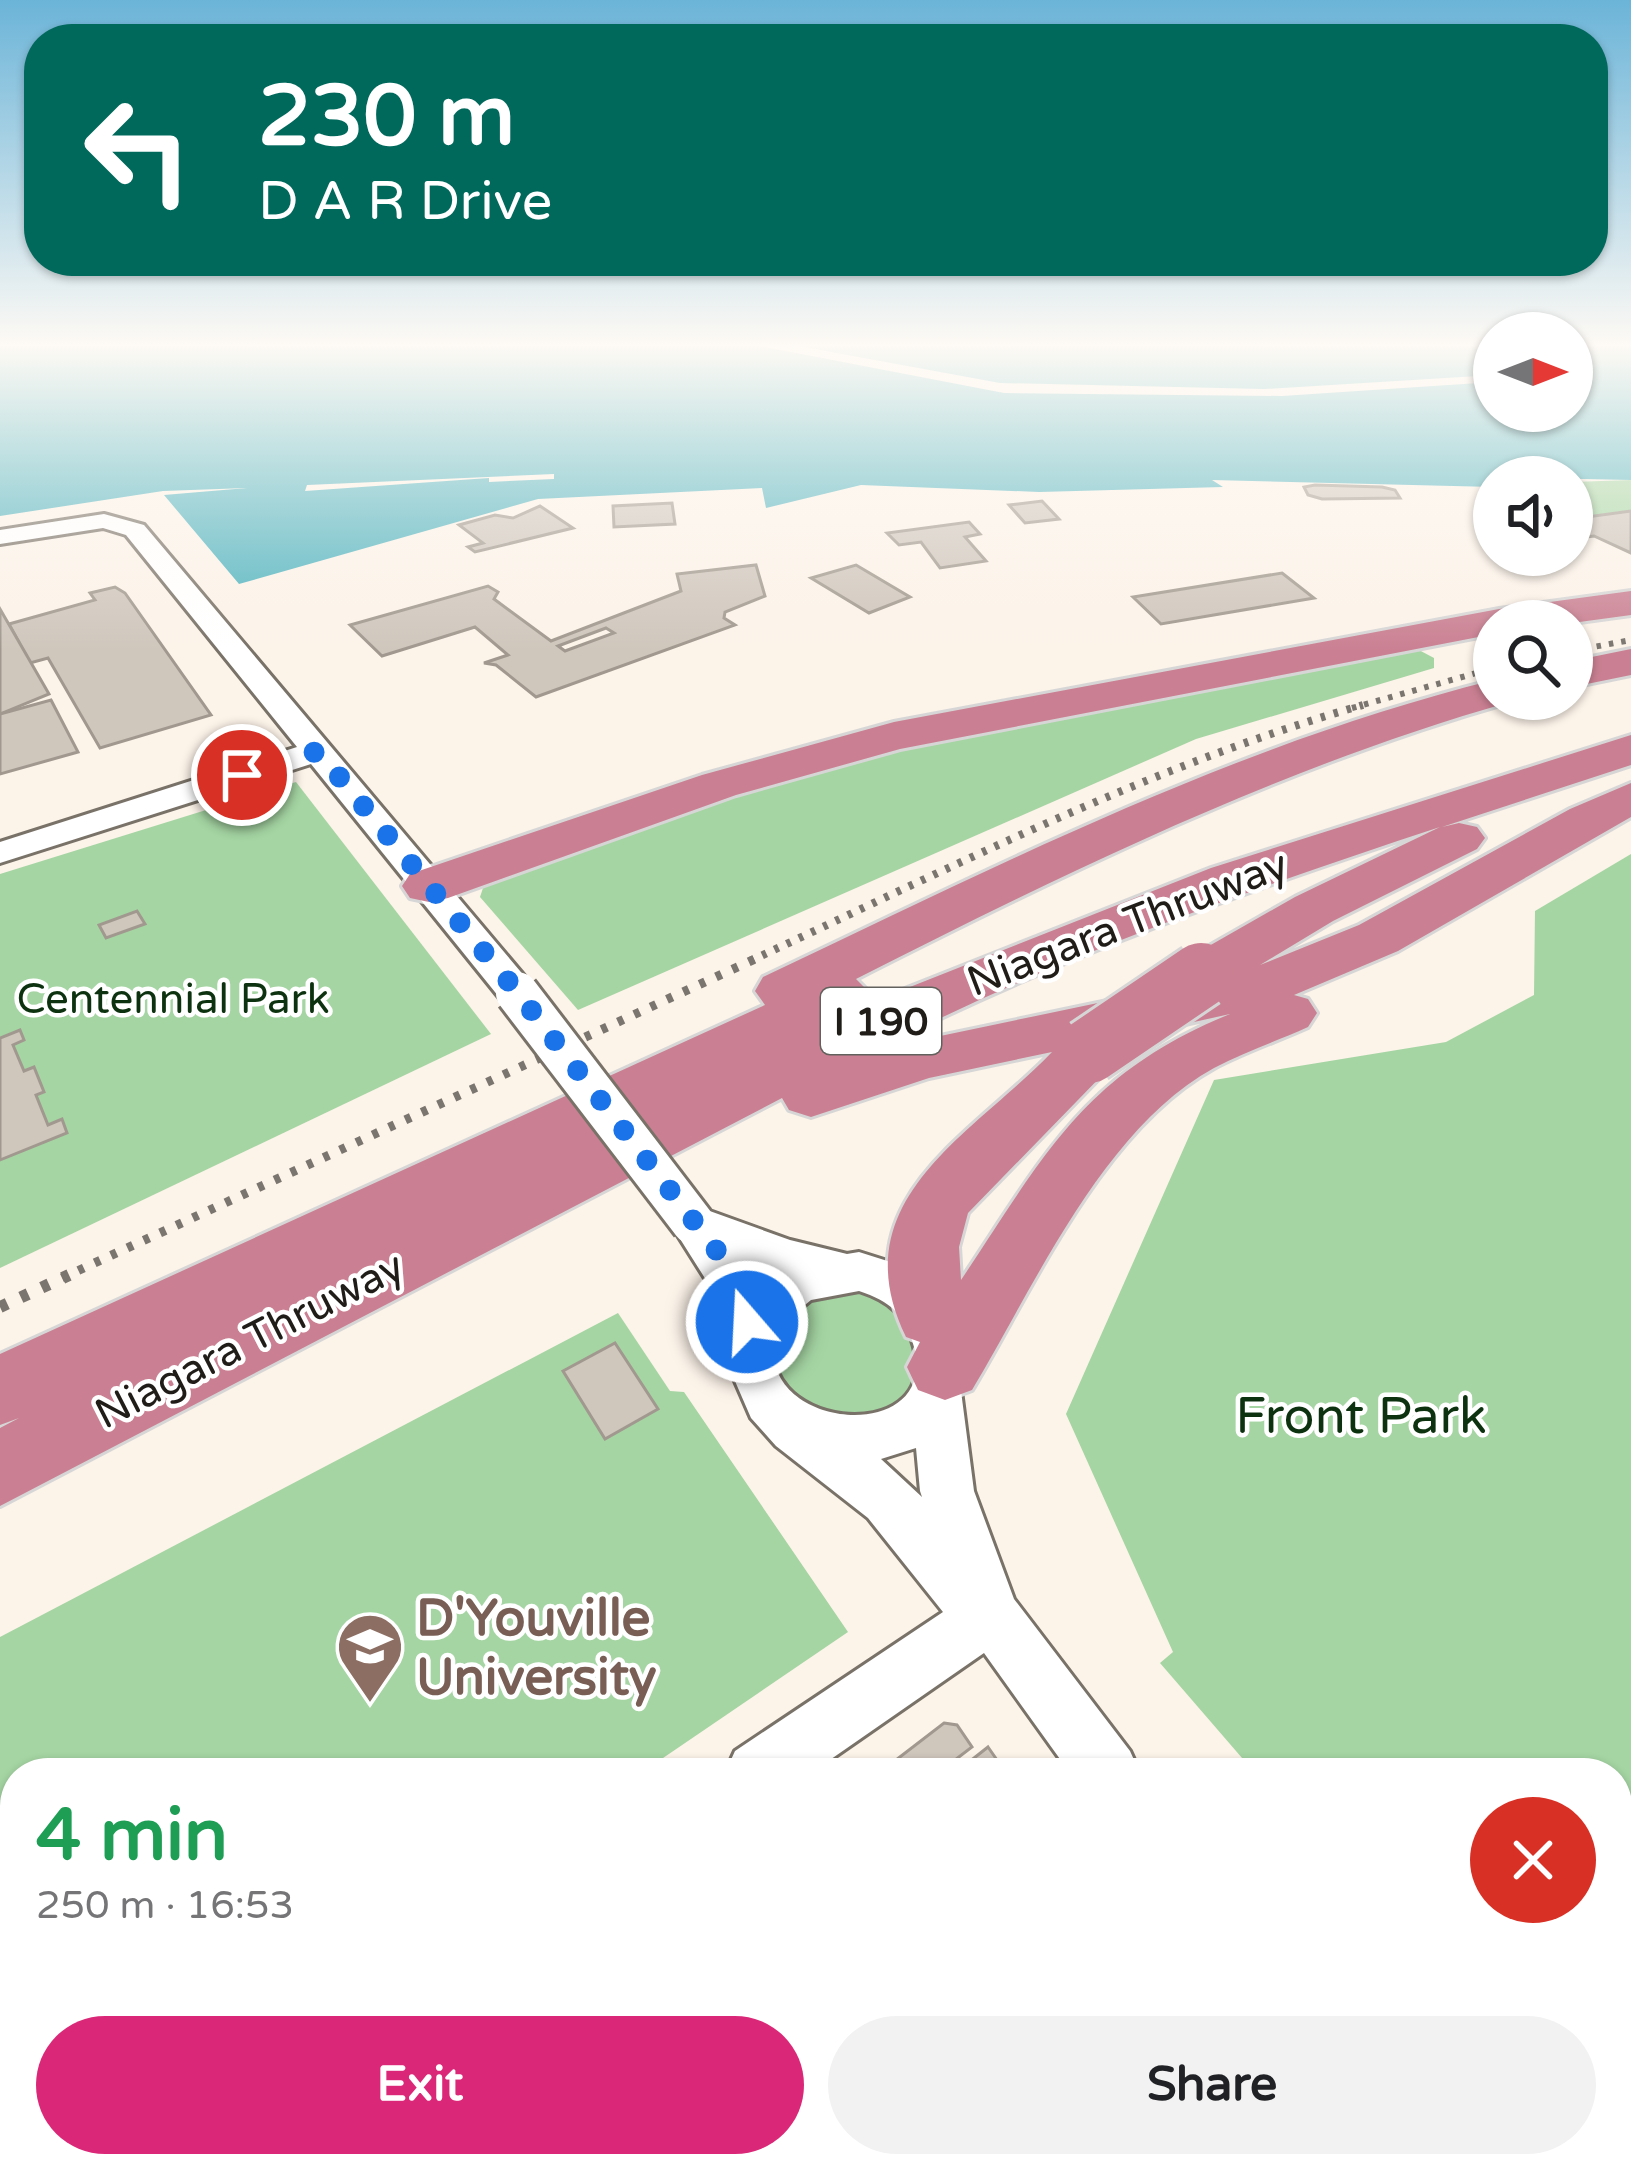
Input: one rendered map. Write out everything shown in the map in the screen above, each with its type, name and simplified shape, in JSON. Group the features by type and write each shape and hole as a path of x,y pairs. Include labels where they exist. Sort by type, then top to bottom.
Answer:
{"highway":[{"path":"1593,608 1631,603"},
{"path":"429,886 718,785 874,741 1473,625"},
{"path":"1593,670 1631,662"},
{"path":"1593,693 1631,690"},
{"path":"669,1070 768,998 1178,799 1294,752 1473,698"},
{"name":"Niagara Thruway","path":"6,1440 669,1070 938,950 1631,719"},
{"path":"1118,830 1480,720"},
{"name":"Niagara Thruway","path":"6,1440 167,1378 933,996 1230,880 1631,749"},
{"path":"938,1359 920,1258 927,1218 962,1169 1034,1109 1089,1052 1201,976 1398,866 1631,766"},
{"path":"6,1440 175,1410 757,1116 861,1074 937,1053 1191,1004 1304,971 1369,944 1631,798"},
{"path":"938,1359 1081,1155 1113,1114 1148,1082 1226,1036 1401,968 1631,832"}],"street":[{"path":"0,537 112,521 134,530 518,993 693,1223 744,1298 752,1379 769,1407 879,1491 948,1578 988,1615 1097,1758"},
{"path":"0,853 318,751"},
{"path":"693,1223 786,1258 896,1285 938,1359 947,1491 975,1560 988,1615"},
{"path":"749,1349 756,1324 772,1301 821,1275 850,1272"},
{"path":"796,1429 827,1440 860,1442 892,1434 918,1418 938,1359"},
{"path":"779,1758 988,1615"}],"green space":[{"path":"1631,480 1631,511 1593,516 1593,481"},
{"path":"1417,649 1434,658 1434,668 1196,739 578,1010 480,897 484,885 714,801 930,740"},
{"name":"Centennial Park","path":"296,782 491,1034 0,1268 0,874"},
{"name":"Front Park","path":"1631,854 1631,1758 1242,1758 1160,1663 1173,1652 1066,1414 1214,1080 1446,1042 1534,995 1535,911"},
{"path":"853,1287 899,1303 927,1362 904,1402 881,1416 855,1420 828,1415 804,1403 785,1386 774,1364 774,1340 803,1300 818,1292"},
{"name":"D'Youville University","path":"618,1313 670,1391 684,1392 848,1632 663,1758 0,1758 0,1637"}],"water":[{"path":"0,448 1631,448 1631,480 1593,479 1593,456 1473,456 1473,486 1212,480 1223,487 1039,492 861,485 766,508 762,488 538,499 239,584 164,495 247,488 163,491 0,516"}],"pier":[{"path":"554,474 554,479 489,482 489,478 305,491 307,485"}],"building":[{"path":"1304,487 1382,487 1395,490 1400,498 1322,499 1308,495"},
{"path":"1042,501 1059,519 1025,523 1009,505"},
{"path":"672,503 675,524 614,527 613,506"},
{"path":"540,506 573,528 475,552 468,547 483,543 459,525 495,515 513,518"},
{"path":"1631,511 1631,553 1593,536 1593,516"},
{"path":"969,522 980,534 965,537 986,561 940,568 921,542 899,545 887,533"},
{"path":"756,565 765,596 725,612 724,618 735,625 536,697 496,665 484,663 508,655 475,627 382,656 350,625 488,586 498,592 494,599 551,641 681,591 677,574","holes":["606,628 614,633 565,651 558,646"]},
{"path":"856,565 910,597 869,613 811,578"},
{"path":"1282,573 1314,598 1161,624 1133,597"},
{"path":"115,587 125,593 211,715 100,748 48,658 30,663 9,624 95,600 90,593"},
{"path":"0,609 49,694 0,714"},
{"path":"51,700 78,752 0,774 0,714"},
{"path":"137,911 145,924 106,938 99,925"},
{"path":"20,1030 24,1040 13,1045 24,1071 34,1067 44,1092 36,1095 48,1125 62,1119 67,1133 0,1160 0,1038"},
{"path":"615,1343 658,1409 605,1439 563,1371"},
{"path":"944,1723 957,1725 972,1747 958,1758 898,1758"},
{"path":"988,1747 996,1758 974,1758"}],"railway":[{"path":"1593,647 1631,640"},
{"path":"1352,708 1473,674"},
{"path":"750,961 1128,788 1363,705"},
{"path":"62,1278 757,958"},
{"path":"0,1307 69,1275"}],"place":[{"name":"D'Youville University","path":"370,1705"}],"route":[{"path":"242,775 318,751 518,993 720,1255 744,1298 747,1322"}]}
